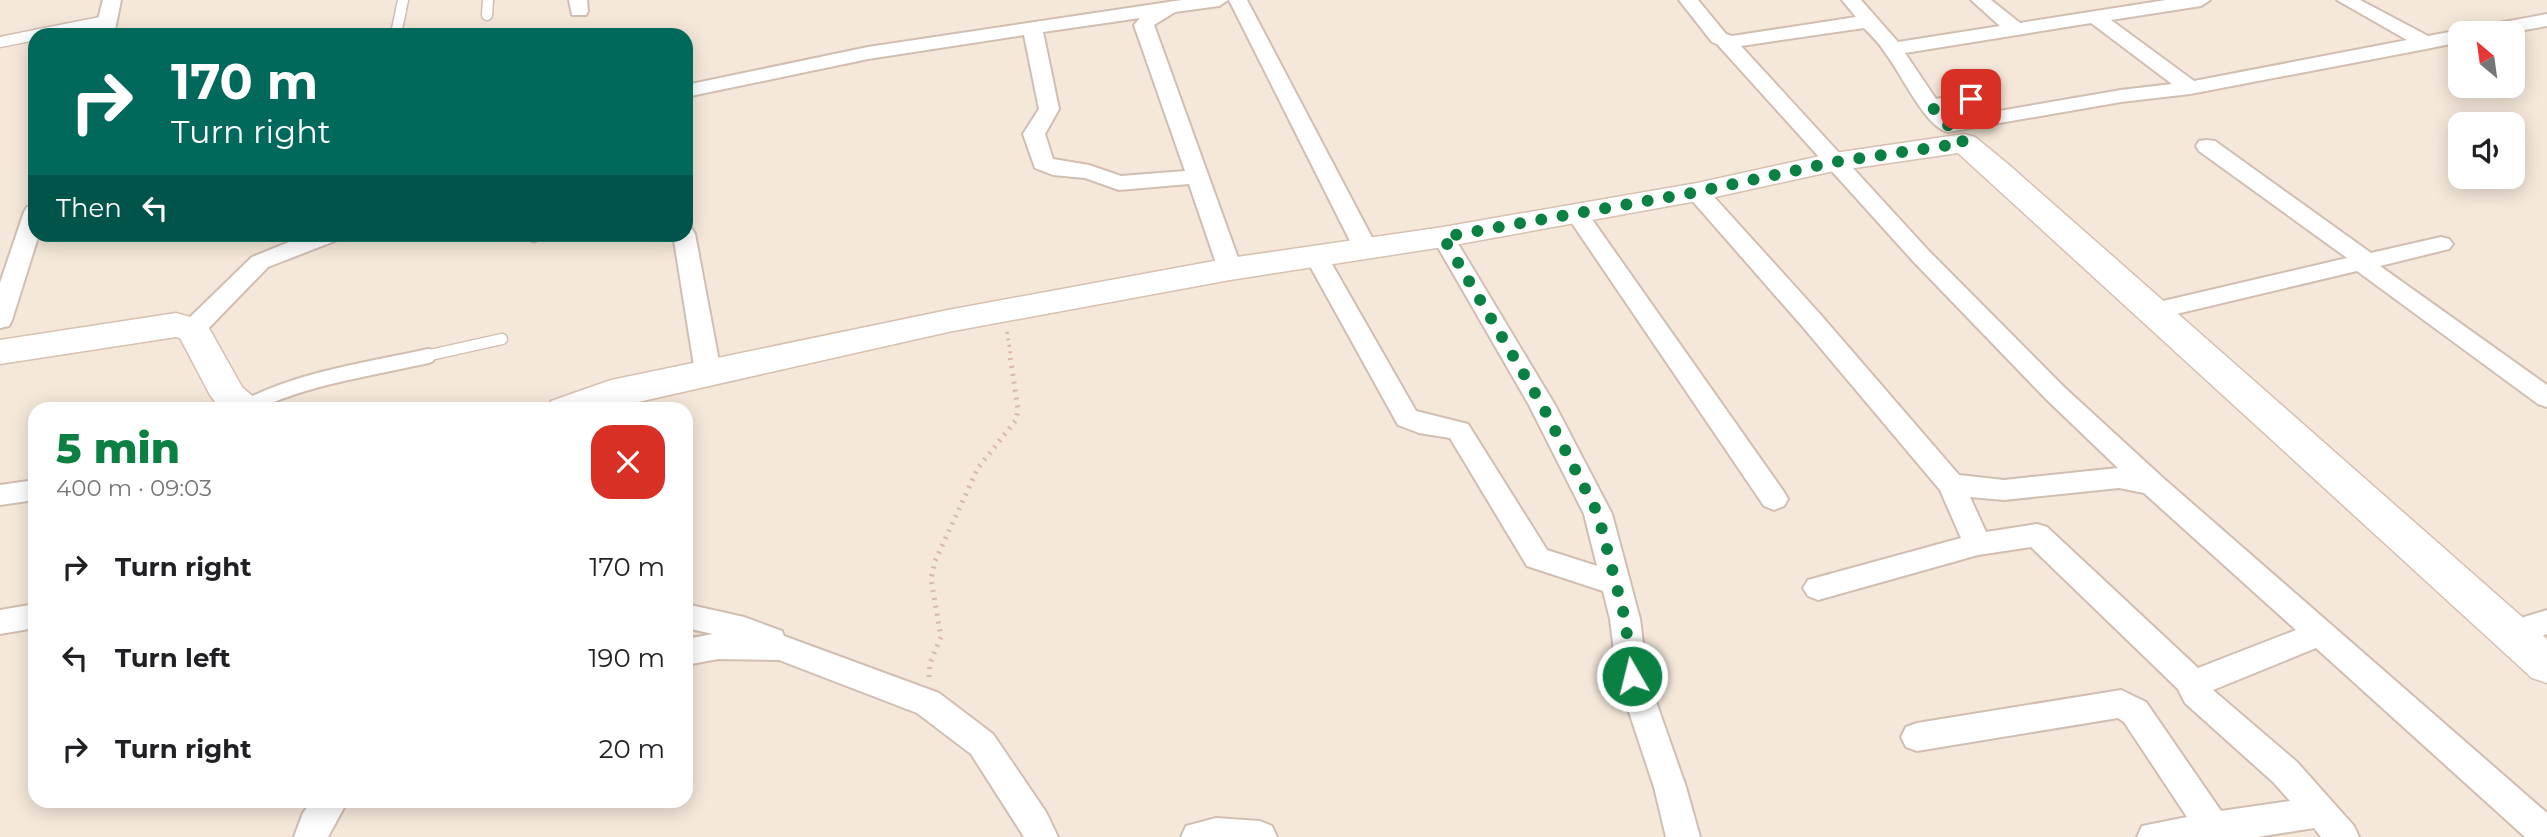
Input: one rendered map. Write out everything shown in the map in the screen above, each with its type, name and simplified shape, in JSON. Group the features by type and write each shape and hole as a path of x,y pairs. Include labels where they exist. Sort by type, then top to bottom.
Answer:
{"main road":[{"path":"586,402 611,393 1004,311 1230,270 1443,237 1697,192 1956,134 2547,666"},
{"path":"0,352 176,324 193,329 228,395 236,402"}],"street":[{"path":"105,28 113,0"},
{"path":"693,89 868,53 1219,0"},
{"path":"1238,0 1366,249"},
{"path":"1688,0 1834,162 1999,337 2152,484 2547,835"},
{"path":"1851,0 1893,49 1931,106 1956,134 2121,96 2190,88 2448,38"},
{"path":"1980,0 2015,29"},
{"path":"1893,49 2015,29 2096,11 2201,0"},
{"path":"2346,0 2426,43"},
{"path":"1168,8 1164,13 1147,20 1144,25 1230,270"},
{"path":"2096,11 2190,88"},
{"path":"2525,24 2547,20"},
{"path":"1725,41 1870,21"},
{"path":"1032,27 1049,109 1034,134 1043,163 1053,168 1089,172 1119,184 1198,177"},
{"path":"1931,106 1971,99"},
{"path":"2207,146 2547,398"},
{"path":"1697,192 1811,320 1951,485 1979,544"},
{"path":"1576,213 1774,499"},
{"path":"0,320 28,234"},
{"path":"1443,237 1542,405 1598,514 1617,584 1632,676 1670,787 1683,837"},
{"path":"193,329 260,262 296,242"},
{"path":"685,242 708,372"},
{"path":"2155,311 2441,244"},
{"path":"1317,257 1407,418 1420,424 1450,426 1458,431 1537,558 1617,584"},
{"path":"1951,485 2004,490 2119,478 2152,484"},
{"path":"0,495 28,491"},
{"path":"1818,588 1979,544 2037,535 2196,685 2196,694 2285,772 2332,825"},
{"path":"0,622 28,617"},
{"path":"693,618 765,635 780,647 928,703 982,744 1041,837"},
{"path":"2512,634 2547,622"},
{"path":"2196,685 2322,633"},
{"path":"693,651 718,646 780,647"},
{"path":"1917,737 2121,704 2135,712 2214,829"},
{"path":"311,837 315,824 326,808"},
{"path":"2154,837 2214,829 2332,825"},
{"path":"1198,837 1216,834 1258,837"}],"lane":[{"path":"397,28 403,0"},
{"path":"487,15 488,0"},
{"path":"0,42 28,36"},
{"path":"259,402 291,387 502,339"}],"path":[{"path":"928,703 930,663 941,637 932,579 935,561 978,468 1016,420 1018,409 1004,311"}],"shaded area":[{"path":"0,0 2547,0 2547,837 0,837"}],"route":[{"path":"1632,676 1625,619 1598,514 1542,405 1443,237 1697,192 1834,162 1964,143 1931,106 1971,99"}]}
